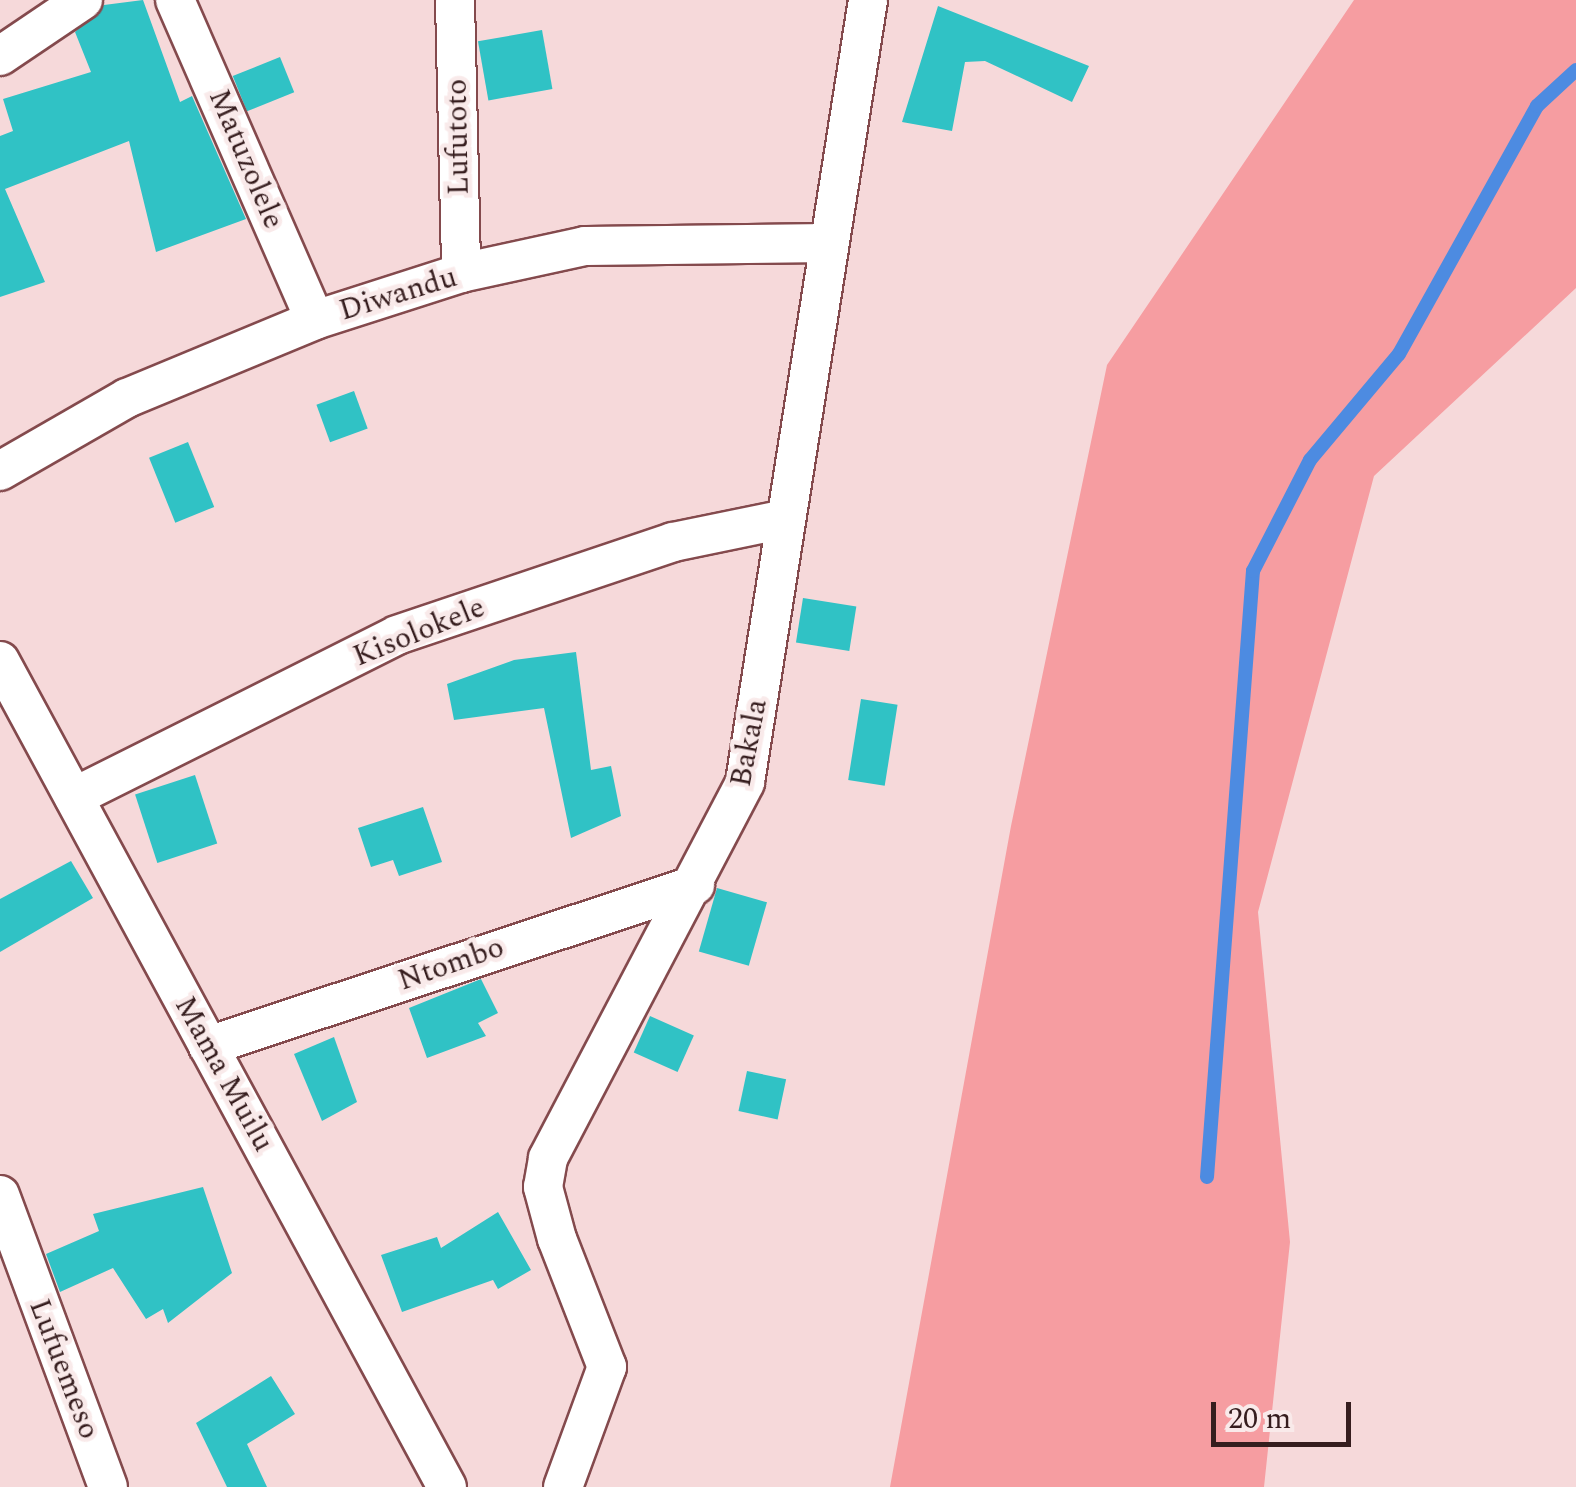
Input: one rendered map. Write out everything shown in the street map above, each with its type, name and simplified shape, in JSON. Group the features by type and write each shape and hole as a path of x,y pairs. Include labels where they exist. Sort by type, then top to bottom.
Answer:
{"street":[{"path":"0,56 82,0"},
{"name":"Matuzolele","path":"174,0 315,320"},
{"name":"Lufutoto","path":"455,0 461,273"},
{"name":"Bakala","path":"564,1487 607,1366 557,1239 543,1187 548,1158 746,782 868,0"},
{"name":"Diwandu","path":"0,471 127,398 315,320 461,273 585,246 829,243"},
{"name":"Kisolokele","path":"74,798 398,635 673,542 785,519"},
{"name":"Mama Muilu","path":"0,661 447,1487"},
{"name":"Ntombo","path":"208,1046 695,885"},
{"name":"Lufuemeso","path":"0,1195 108,1487"}],"shaded area":[{"path":"1354,0 1576,0 1576,288 1374,476 1258,912 1290,1242 1264,1487 890,1487 1011,826 1107,365"}],"building":[{"path":"143,0 180,102 192,96 246,219 156,252 129,141 5,189 45,282 0,297 0,136 13,131 3,99 91,72 75,32 104,5"},
{"path":"938,6 1089,66 1072,102 985,61 965,62 952,131 902,122"},
{"path":"542,30 552,89 488,100 478,41"},
{"path":"280,57 294,92 247,111 233,76"},
{"path":"354,391 368,429 330,442 316,405"},
{"path":"188,442 214,507 175,523 149,458"},
{"path":"803,598 856,606 849,651 796,642"},
{"path":"576,652 591,770 611,766 621,816 571,838 544,708 454,720 447,684 514,660"},
{"path":"861,699 898,705 885,786 848,780"},
{"path":"195,775 217,843 157,863 135,794"},
{"path":"423,807 442,862 399,876 393,860 371,867 358,828"},
{"path":"71,861 93,898 0,952 0,899"},
{"path":"717,888 767,902 749,966 699,951"},
{"path":"481,979 498,1013 478,1023 486,1036 427,1058 409,1008"},
{"path":"650,1016 694,1036 678,1072 634,1053"},
{"path":"334,1037 357,1102 322,1121 294,1054"},
{"path":"747,1071 786,1079 778,1119 738,1111"},
{"path":"203,1187 232,1273 168,1323 163,1309 146,1319 113,1268 60,1292 46,1254 99,1231 93,1214"},
{"path":"498,1212 531,1270 498,1289 493,1280 402,1312 381,1255 437,1237 441,1248"},
{"path":"271,1376 295,1414 247,1444 267,1487 227,1487 196,1423"}],"waterway":[{"path":"1207,1177 1253,571 1310,460 1399,354 1537,106 1576,70"}]}
